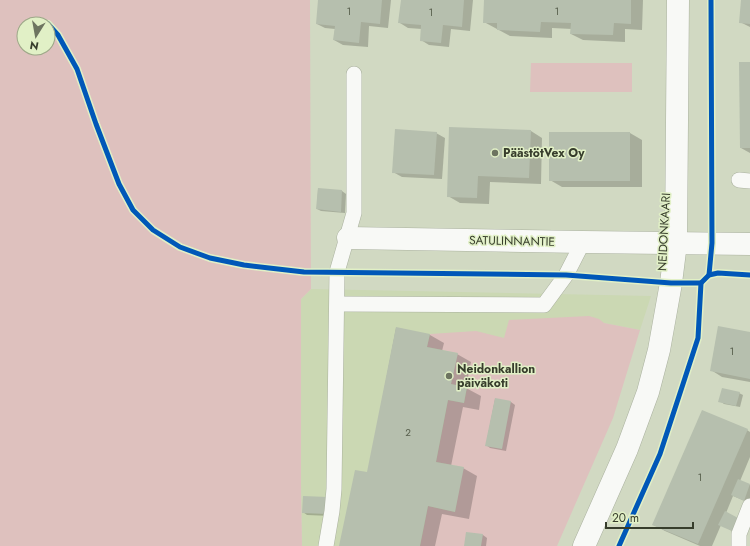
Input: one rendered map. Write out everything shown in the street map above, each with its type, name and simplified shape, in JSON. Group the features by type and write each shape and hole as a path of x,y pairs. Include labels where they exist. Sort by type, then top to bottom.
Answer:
{"street":[{"name":"NEIDONKAARI","path":"584,546 627,450 648,392 659,350 671,283 676,243 678,0"},
{"name":"SATULINNANTIE","path":"348,238 750,244"}],"lane":[{"path":"326,546 334,489 338,272 354,213 354,74"},
{"path":"338,304 544,305 566,275 583,242"},
{"path":"739,546 739,534 750,506"}],"shaded area":[{"path":"0,0 310,0 311,289 301,299 302,546 0,546"},
{"path":"531,63 632,63 632,92 530,92"},
{"name":"Neidonkallion päiväkoti","path":"311,289 651,296 640,330 604,323 529,546 302,546 301,299"},
{"path":"589,316 599,319 604,323 640,330 613,418 557,546 420,546 428,506 455,512 463,467 436,462 448,400 464,403 467,388 451,384 457,353 427,347 430,334 476,331 504,338 509,320"}],"building":[{"path":"318,0 382,0 380,24 361,22 359,43 333,40 335,26 316,24"},
{"path":"401,0 464,0 462,27 443,25 441,43 420,41 421,25 398,23"},
{"path":"484,0 631,0 631,24 614,23 613,35 570,34 571,23 541,22 540,32 497,30 497,23 483,23"},
{"path":"741,0 750,0 750,24 739,23"},
{"path":"739,62 750,62 750,148 740,148"},
{"path":"449,127 531,130 529,178 478,176 477,198 447,197"},
{"path":"395,129 437,132 434,175 392,173"},
{"path":"549,132 630,132 630,181 549,181"},
{"path":"318,188 342,190 341,212 316,209"},
{"path":"718,326 750,332 750,379 710,371"},
{"path":"396,327 430,334 427,347 458,353 451,384 467,387 464,403 448,400 436,462 464,467 455,512 428,506 420,546 339,546 355,470 367,472"},
{"path":"722,388 740,392 736,406 718,402"},
{"path":"495,398 511,401 502,449 485,446"},
{"path":"702,410 748,429 698,544 652,525"},
{"path":"738,479 750,484 744,501 731,495"},
{"path":"303,496 328,497 327,514 302,513"},
{"path":"725,511 738,518 732,531 718,525"},
{"path":"466,532 483,534 481,546 464,546"}],"cycle path":[{"path":"709,275 712,243 711,0"},
{"path":"56,33 77,69 119,184 133,210 153,230 180,247 210,258 244,265 304,272 566,275 671,283 701,283"},
{"path":"619,546 660,454 698,338 701,283 709,275 718,273 750,275"}],"place":[{"name":"PäästötVex Oy","path":"495,153"},
{"name":"Neidonkallion päiväkoti","path":"449,376"}]}
